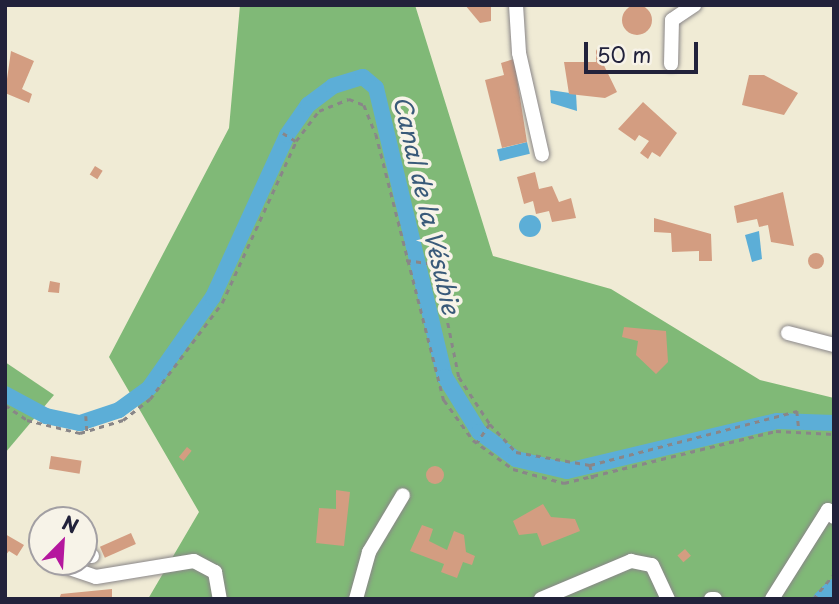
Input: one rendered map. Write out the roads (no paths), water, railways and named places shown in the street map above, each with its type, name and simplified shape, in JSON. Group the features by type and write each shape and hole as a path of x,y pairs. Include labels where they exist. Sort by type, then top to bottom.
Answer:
{"street":[{"path":"516,5 519,53 542,154"},
{"path":"671,64 672,20 694,5"},
{"path":"788,333 834,345"},
{"path":"356,599 369,552 403,495"},
{"path":"772,599 828,510 834,517"},
{"path":"93,576 194,561 215,572 220,599"},
{"path":"541,599 631,561 652,565 668,599"}],"water":[{"path":"550,90 576,94 577,111 551,103"},
{"path":"527,142 530,154 500,161 497,149"},
{"path":"530,215 538,218 541,226 538,234 530,237 522,234 519,226 522,218"},
{"path":"759,231 762,259 752,262 745,235"}],"waterway":[{"name":"Canal de la Vésubie","path":"5,394 46,416 80,423 119,410 149,388 213,297 287,135 308,105 333,86 363,77 376,88 445,377 479,432 516,459 567,471 777,421 834,423"},
{"name":"Canal de la Vésubie","path":"821,599 834,587"}]}
